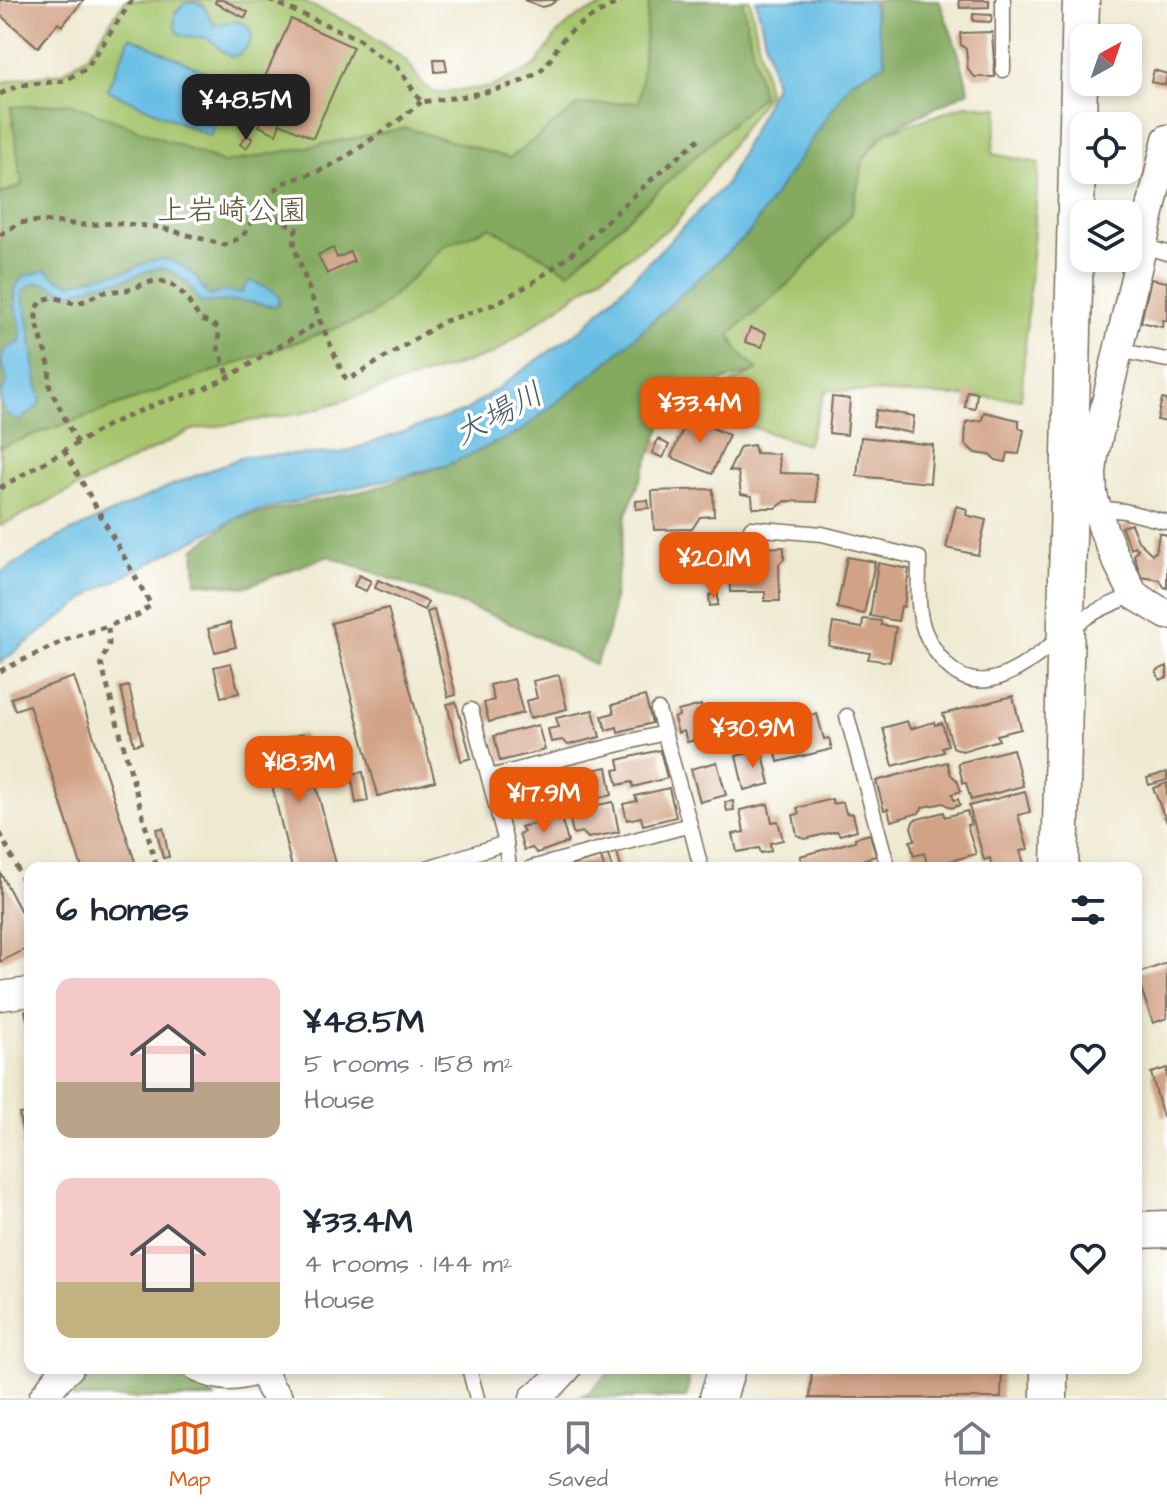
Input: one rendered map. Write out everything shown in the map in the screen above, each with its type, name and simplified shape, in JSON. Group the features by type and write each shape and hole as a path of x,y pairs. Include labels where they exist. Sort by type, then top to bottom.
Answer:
{"street":[{"path":"1060,862 1081,0"},
{"path":"1167,139 1155,249 1118,350 1092,473 1093,495 1103,529 1134,595 1167,615"},
{"path":"0,996 24,993"},
{"path":"1142,1230 1167,1229"},
{"path":"43,1398 62,1374"},
{"path":"216,1374 225,1377 247,1374"},
{"path":"264,1374 278,1398"},
{"path":"534,1398 561,1374"},
{"path":"718,1398 725,1374"},
{"path":"1049,1374 1049,1398"}],"lane":[{"path":"1003,0 1003,70"},
{"path":"1118,350 1167,360"},
{"path":"1097,508 1167,522"},
{"path":"751,528 822,534 919,558 919,617 923,631 947,666 962,678 972,681 986,681 1026,664 1086,617 1134,595"},
{"path":"471,710 508,862"},
{"path":"658,710 699,862"},
{"path":"847,716 886,862"},
{"path":"489,777 664,733"},
{"path":"553,862 690,825"},
{"path":"446,862 506,843"},
{"path":"471,1374 477,1398"}],"path":[{"path":"0,94 20,85 64,81 87,68 132,0"},
{"path":"269,0 359,39 374,53 397,66 421,102"},
{"path":"0,235 19,223 114,223 158,227 225,245 243,236 268,196 281,184 324,169 346,157 421,102 514,84 541,70 565,37 622,0"},
{"path":"259,209 296,228 294,246 320,321 348,380 443,322 495,304 532,283 568,257 699,139"},
{"path":"77,443 50,388 50,368 36,320 36,309 43,300 53,297 77,304 104,292 126,290 154,281 169,282 183,294 201,320 219,329 218,348 229,377"},
{"path":"0,488 110,424 229,377 320,321"},
{"path":"0,671 68,639 138,615 151,605 64,450"},
{"path":"108,626 109,644 101,663 155,862"},
{"path":"0,833 24,883"}],"green space":[{"name":"上岩崎公園","path":"125,0 299,0 359,27 407,61 424,86 436,93 492,87 535,66 557,34 578,16 599,8 605,0 750,0 768,93 676,223 493,354 303,413 192,430 0,526 0,83 62,73 88,55"},
{"path":"649,0 742,0 762,96 569,272 490,227 444,246 370,316 0,447 0,194 22,185 11,107 70,103 224,163 406,128 510,158 579,105 639,102"},
{"path":"874,0 939,0 969,91 882,134 864,158 851,215 798,275 730,334 737,350 758,370 723,381 662,425 626,515 610,626 595,665 502,619 328,556 244,587 196,582 194,549 237,518 368,490 452,463 606,363 749,233 851,81 880,66"},
{"path":"966,105 999,108 992,154 1039,163 1021,399 826,390 807,445 686,406 758,370 737,350 730,334 797,275 851,215 864,158 887,132"},
{"path":"94,1374 179,1374 206,1387 215,1398 73,1398 75,1390"},
{"path":"608,1374 688,1374 686,1398 577,1398 588,1393"}],"water":[{"name":"大場川","path":"756,0 871,0 886,63 851,81 749,233 606,363 521,431 448,465 245,514 97,590 0,663 0,573 59,537 172,485 245,456 341,453 465,411 583,328 726,184 775,85"},
{"path":"185,3 203,5 214,25 233,21 247,25 252,35 248,46 231,57 210,40 180,35 174,24 175,13"},
{"path":"130,37 233,84 210,136 107,90"},
{"path":"164,259 187,269 210,296 224,291 243,292 251,281 278,295 279,302 275,306 241,301 200,302 187,283 163,268 69,294 34,283 23,292 23,296 41,401 19,421 10,417 1,399 7,379 2,359 6,349 20,343 15,289 22,277 46,270 71,284"}],"building":[{"path":"0,0 84,0 62,26 58,23 38,47 0,15"},
{"path":"216,0 223,0 248,12 245,18 215,3"},
{"path":"524,0 557,0 542,7"},
{"path":"959,0 989,0 989,7 960,8"},
{"path":"973,14 992,15 991,22 973,21"},
{"path":"291,19 353,47 313,138 280,123 276,134 259,126 263,116 250,110"},
{"path":"992,32 995,77 975,77 968,70 966,49 961,45 960,33"},
{"path":"434,59 445,59 447,71 435,72"},
{"path":"1154,70 1167,74 1165,85 1151,82"},
{"path":"247,135 253,139 246,148 240,144"},
{"path":"333,248 337,258 350,252 354,261 327,274 318,255"},
{"path":"1151,279 1167,282 1167,321 1163,320 1162,327 1141,322"},
{"path":"750,328 766,333 762,347 745,342"},
{"path":"967,391 977,393 975,409 965,407"},
{"path":"832,397 850,399 847,435 829,433"},
{"path":"1162,399 1167,400 1167,422 1157,420"},
{"path":"876,410 914,416 912,433 873,426"},
{"path":"984,412 1019,420 1019,428 1024,430 1019,454 1008,453 1006,462 975,453 965,444 966,422 982,420"},
{"path":"690,413 703,418 701,423 729,435 712,474 671,457"},
{"path":"861,437 933,445 930,483 857,476"},
{"path":"658,439 669,445 663,458 652,453"},
{"path":"754,445 756,453 778,454 780,473 816,474 817,502 786,501 776,508 753,508 752,496 741,494 738,472 729,471 740,447"},
{"path":"713,489 714,516 700,517 692,529 654,530 652,491"},
{"path":"648,500 649,508 636,509 636,501"},
{"path":"956,506 967,509 966,515 986,520 978,555 946,548"},
{"path":"1131,524 1138,541 1152,554 1156,552 1159,533 1167,535 1167,588 1160,580 1141,577 1134,555 1138,549 1134,546 1131,549 1121,527"},
{"path":"784,547 784,559 779,564 780,601 765,601 765,592 730,592 729,565 738,565 737,549 744,549 744,557 755,557 755,548"},
{"path":"713,549 714,573 691,574 688,550"},
{"path":"847,557 875,562 864,614 837,608"},
{"path":"878,563 909,569 904,607 901,606 898,621 870,616"},
{"path":"359,575 371,581 366,591 354,586"},
{"path":"378,580 428,602 424,610 375,588"},
{"path":"718,594 718,605 710,606 709,595"},
{"path":"388,608 435,781 378,796 331,623"},
{"path":"434,610 456,695 448,697 427,612"},
{"path":"863,619 896,627 890,662 868,659 870,653 829,646 833,623 862,628"},
{"path":"230,623 236,647 215,652 208,629"},
{"path":"231,663 239,693 221,697 214,667"},
{"path":"1167,666 1167,677 1160,680 1156,671"},
{"path":"559,675 567,709 530,718 526,701 537,698 533,681"},
{"path":"74,677 135,862 80,862 29,705 15,710 11,698"},
{"path":"514,679 523,713 489,722 484,703 494,700 490,685"},
{"path":"129,686 142,743 134,745 121,688"},
{"path":"645,696 652,723 618,732 617,727 606,730 602,716 614,713 612,705"},
{"path":"1013,696 1021,729 997,735 999,740 962,751 953,747 943,714"},
{"path":"456,702 471,758 461,761 447,704"},
{"path":"701,705 709,737 687,742 684,731 678,733 674,718 679,716 678,711"},
{"path":"725,707 730,711 750,707 756,735 725,741 716,708"},
{"path":"593,710 600,737 568,745 562,740 551,742 548,729 559,727 556,718"},
{"path":"817,714 824,739 829,738 832,749 778,762 770,726"},
{"path":"907,721 910,729 934,722 935,725 942,723 948,745 942,747 944,752 893,766 883,728"},
{"path":"538,725 545,750 500,761 494,736"},
{"path":"303,734 335,862 291,862 262,744"},
{"path":"1013,749 1023,786 971,800 958,763"},
{"path":"660,750 667,778 633,787 632,782 618,785 614,770 620,769 618,760"},
{"path":"762,750 770,784 744,790 736,756"},
{"path":"717,762 726,795 700,802 691,769"},
{"path":"947,762 961,791 952,794 960,805 951,808 944,803 923,807 919,813 891,821 888,809 884,810 876,781"},
{"path":"607,767 612,795 579,802 578,795 565,798 562,781 573,779 572,774"},
{"path":"363,772 368,801 356,803 351,774"},
{"path":"1167,772 1167,780 1149,785 1147,778"},
{"path":"548,777 556,803 515,816 508,795 522,791 520,785"},
{"path":"1167,783 1167,823 1153,788"},
{"path":"669,788 676,817 643,825 641,817 627,820 623,804 637,801 635,796"},
{"path":"1025,791 1030,812 1018,815 1028,849 1020,851 1023,862 984,860 969,806"},
{"path":"832,799 833,804 843,802 846,813 853,814 857,830 840,835 837,831 805,839 797,835 793,815 799,814 797,808"},
{"path":"733,801 734,810 727,811 725,802"},
{"path":"613,802 619,832 588,838 582,832 573,834 570,819 579,817 578,809"},
{"path":"768,804 772,822 778,821 783,840 770,843 771,851 761,853 759,848 737,852 733,834 744,832 740,810"},
{"path":"967,811 971,824 967,825 976,854 946,862 927,862 924,853 914,856 910,841 915,840 911,827 914,820 944,812 945,817"},
{"path":"561,817 568,842 537,853 532,848 524,850 519,834 524,832 521,827"},
{"path":"163,828 169,857 163,858 156,829"},
{"path":"870,834 876,856 862,862 802,862 800,856 855,841 855,838"},
{"path":"617,852 620,862 610,862 608,855"},
{"path":"601,857 602,862 584,862"},
{"path":"0,872 24,918 24,950 0,962"},
{"path":"1167,963 1167,1018 1153,1023 1142,991 1142,972"},
{"path":"1167,1068 1167,1116 1163,1117 1151,1073"},
{"path":"19,1114 24,1114 24,1141"},
{"path":"812,1374 1002,1374 1001,1398 810,1398"}]}
